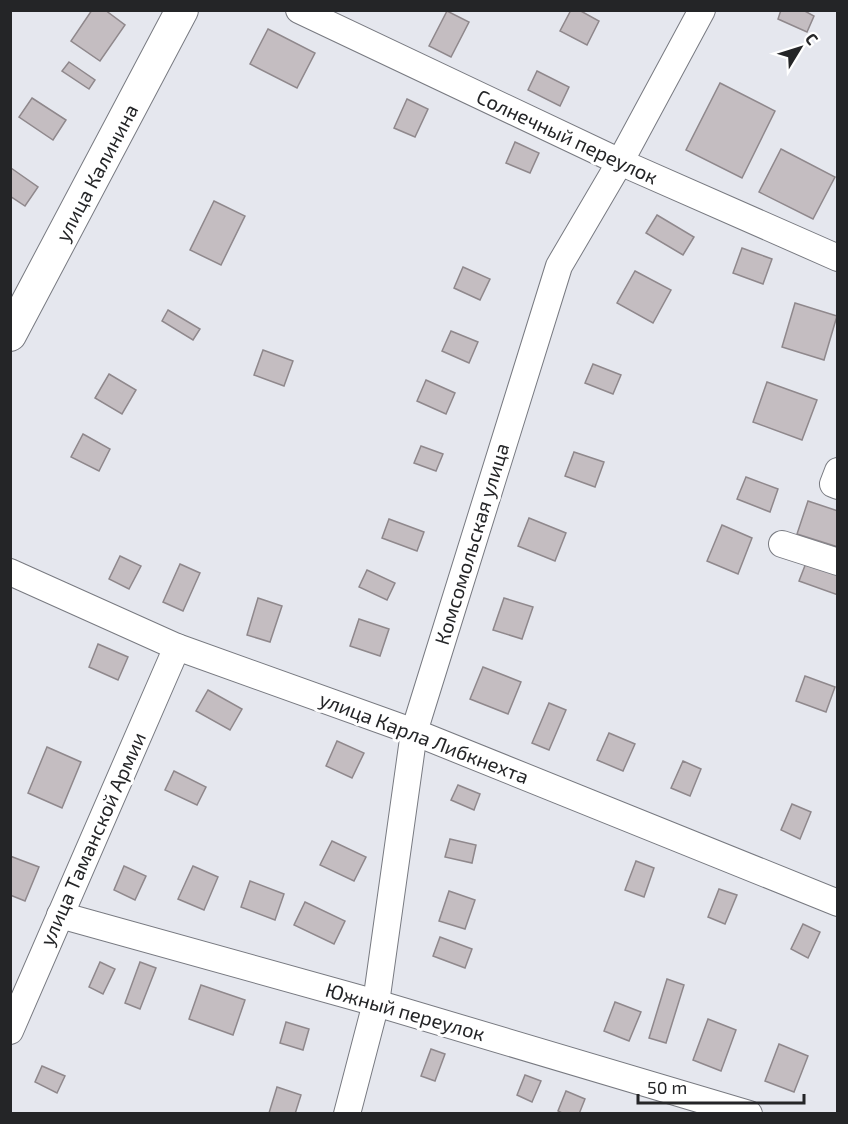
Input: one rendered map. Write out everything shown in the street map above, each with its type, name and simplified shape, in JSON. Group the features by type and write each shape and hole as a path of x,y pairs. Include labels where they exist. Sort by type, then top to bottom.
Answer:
{"street":[{"name":"улица Калинина","path":"10,335 182,10"},
{"name":"Солнечный переулок","path":"298,10 620,162 837,258"},
{"name":"Комсомольская улица","path":"347,1113 376,1003 414,732 559,266 620,162 702,10"},
{"path":"837,471 833,484 837,486"},
{"path":"782,544 837,562"},
{"name":"улица Карла Либкнехта","path":"10,573 177,648 414,732 837,903"},
{"name":"улица Таманской Армии","path":"10,1031 177,648"},
{"name":"Южный переулок","path":"60,915 376,1003 749,1113"}],"building":[{"path":"92,10 105,10 125,25 100,61 71,41"},
{"path":"571,10 579,10 599,21 587,45 560,31"},
{"path":"781,10 803,10 814,16 807,32 778,19"},
{"path":"447,11 469,22 451,57 429,46"},
{"path":"268,29 315,53 297,88 250,64"},
{"path":"69,62 95,80 89,89 62,71"},
{"path":"537,71 569,87 560,106 528,90"},
{"path":"720,83 775,111 742,178 686,150"},
{"path":"32,98 66,120 53,140 19,117"},
{"path":"407,99 428,109 415,137 394,128"},
{"path":"515,142 539,153 530,173 506,163"},
{"path":"781,149 835,177 813,219 759,192"},
{"path":"11,168 38,187 25,206 10,196"},
{"path":"214,201 245,216 221,265 190,250"},
{"path":"657,215 694,237 683,255 646,233"},
{"path":"742,248 772,259 763,284 733,273"},
{"path":"463,267 490,279 480,300 454,288"},
{"path":"635,271 671,290 653,323 617,303"},
{"path":"795,303 837,316 824,360 782,347"},
{"path":"168,310 200,329 193,340 162,321"},
{"path":"451,331 478,342 469,363 442,351"},
{"path":"263,350 293,361 284,386 254,375"},
{"path":"593,364 621,375 613,394 585,383"},
{"path":"109,374 136,390 122,414 95,398"},
{"path":"426,380 455,393 446,414 417,401"},
{"path":"767,382 817,400 802,440 753,422"},
{"path":"83,434 110,449 99,471 71,457"},
{"path":"421,446 443,454 436,471 414,463"},
{"path":"574,452 604,462 595,487 565,476"},
{"path":"746,477 778,489 770,512 737,499"},
{"path":"808,501 838,511 838,547 797,534"},
{"path":"529,518 566,533 555,561 518,546"},
{"path":"389,519 424,532 417,551 382,538"},
{"path":"722,525 752,538 738,574 707,561"},
{"path":"120,556 141,566 129,589 109,579"},
{"path":"806,563 838,574 838,595 799,581"},
{"path":"180,564 200,573 183,611 163,602"},
{"path":"367,570 395,583 387,600 359,587"},
{"path":"258,598 282,606 270,642 247,635"},
{"path":"504,598 533,607 522,639 493,630"},
{"path":"359,619 389,629 380,656 350,646"},
{"path":"98,644 128,657 118,680 89,667"},
{"path":"483,667 521,682 508,714 470,699"},
{"path":"805,676 835,687 826,712 796,701"},
{"path":"208,690 242,709 230,730 196,711"},
{"path":"549,703 566,710 549,750 532,743"},
{"path":"609,733 635,744 623,771 597,760"},
{"path":"337,741 364,753 352,778 326,766"},
{"path":"47,747 81,762 62,808 28,793"},
{"path":"683,761 701,769 690,796 671,788"},
{"path":"174,771 206,787 197,805 165,790"},
{"path":"458,785 480,794 474,810 451,800"},
{"path":"792,804 811,812 800,839 781,830"},
{"path":"450,839 476,845 472,863 445,857"},
{"path":"332,841 366,857 354,881 320,865"},
{"path":"10,856 39,867 25,901 10,895"},
{"path":"636,861 654,868 644,897 625,890"},
{"path":"124,866 146,876 135,900 114,890"},
{"path":"193,866 218,877 204,910 178,899"},
{"path":"250,881 284,894 275,920 241,907"},
{"path":"719,889 737,895 725,924 708,917"},
{"path":"449,891 475,900 465,929 439,921"},
{"path":"305,902 345,921 334,944 294,925"},
{"path":"803,924 820,932 808,958 791,949"},
{"path":"440,937 472,949 465,968 433,956"},
{"path":"100,962 115,969 103,994 89,987"},
{"path":"140,962 156,968 140,1009 125,1003"},
{"path":"667,979 684,985 666,1043 649,1038"},
{"path":"201,985 245,1000 233,1035 189,1019"},
{"path":"615,1002 641,1012 629,1041 604,1031"},
{"path":"708,1019 736,1030 721,1071 693,1060"},
{"path":"286,1022 309,1029 303,1050 280,1043"},
{"path":"779,1044 808,1056 794,1092 765,1081"},
{"path":"431,1049 445,1054 435,1081 421,1076"},
{"path":"42,1066 65,1076 57,1093 35,1082"},
{"path":"525,1075 541,1081 532,1102 517,1095"},
{"path":"277,1087 301,1095 295,1114 269,1113"},
{"path":"566,1091 585,1099 579,1114 564,1114 558,1111"}]}
